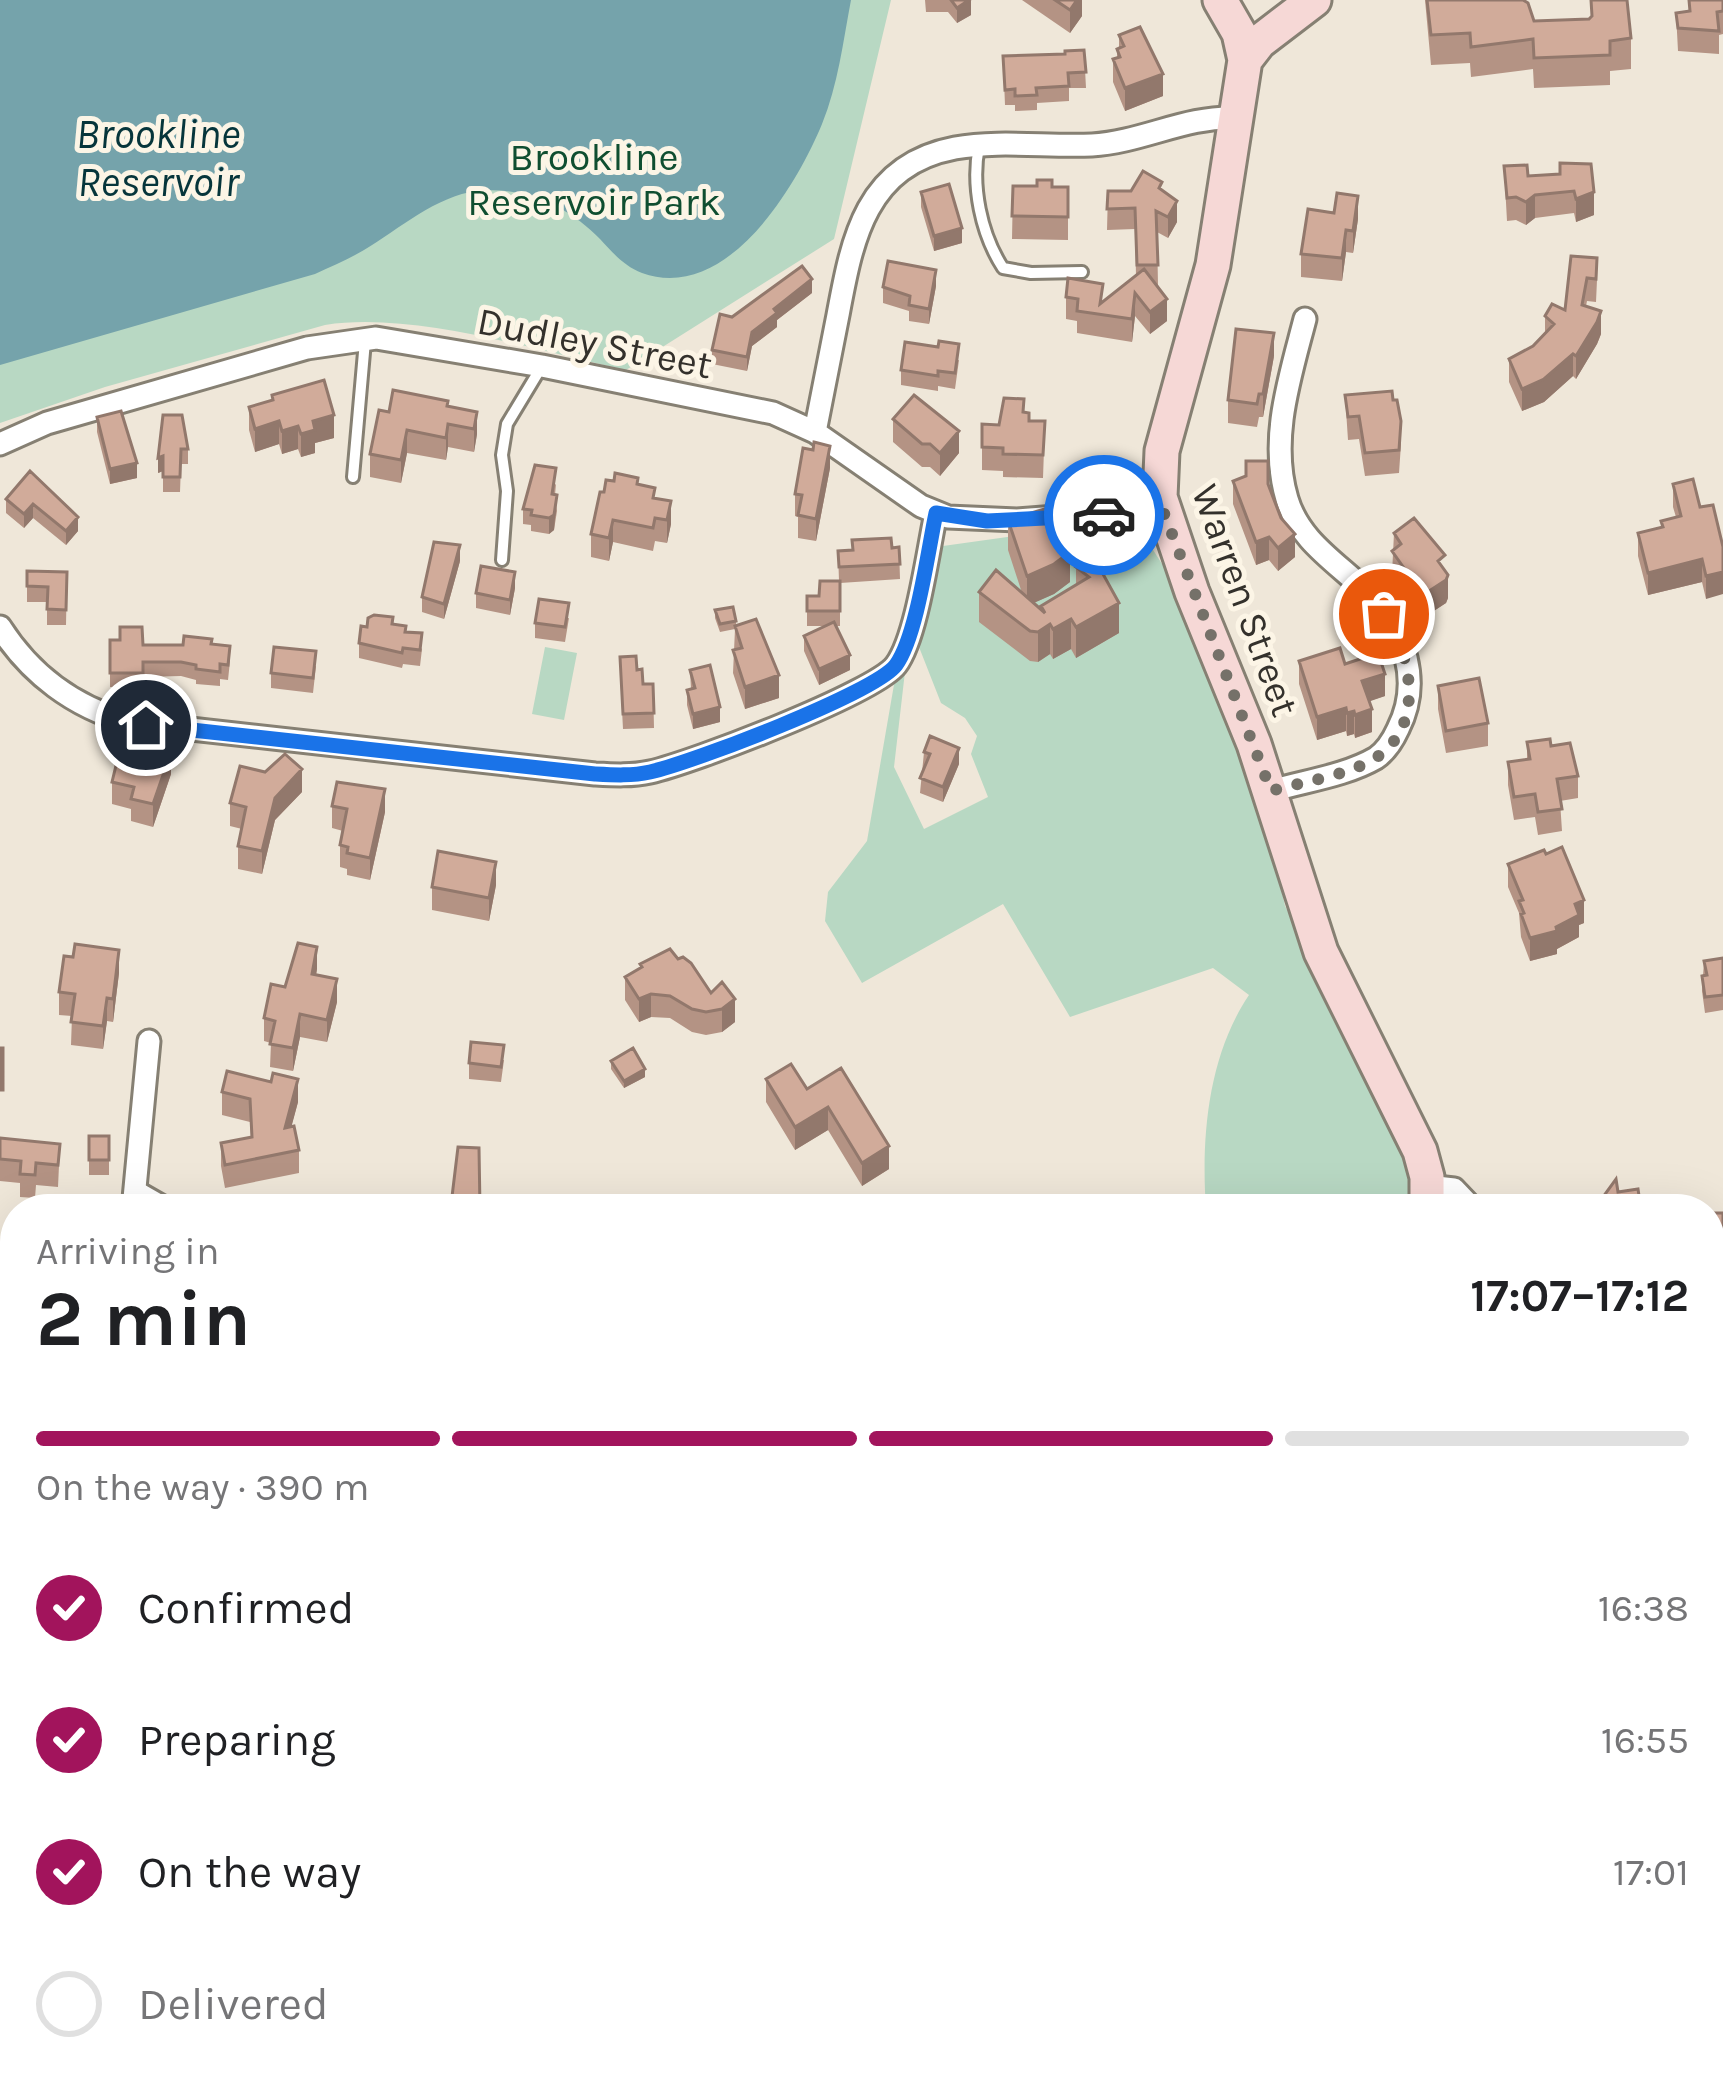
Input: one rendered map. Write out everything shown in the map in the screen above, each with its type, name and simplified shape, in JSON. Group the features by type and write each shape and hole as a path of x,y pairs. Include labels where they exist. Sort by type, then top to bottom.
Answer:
{"street":[{"path":"1220,0 1239,33 1245,60"},
{"path":"1245,60 1259,42 1313,0"},
{"name":"Warren Street","path":"1245,60 1213,265 1162,451 1162,508 1271,791 1321,952 1408,1123 1423,1161 1427,1194"},
{"path":"815,432 852,244 882,188 909,166 948,150 1117,143 1204,118 1235,118"},
{"path":"1271,791 1378,756 1399,728 1410,692 1408,659 1395,630 1369,594 1312,542 1287,500 1280,461 1281,426 1305,319"},
{"name":"Dudley Street","path":"0,444 27,430 114,404 307,348 365,338 542,366 773,413 815,432 880,480 936,513 987,521 1162,508"},
{"path":"0,627 28,664 75,701 128,722 574,772 644,773 692,760 800,717 890,672 906,644 936,513"},
{"path":"134,1194 149,1041"}],"lane":[{"path":"979,146 976,176 982,214 991,249 1003,268 1082,272"},
{"path":"353,477 365,338"},
{"path":"502,560 508,490 502,455 507,424 542,366"},
{"path":"135,1185 151,1194"}],"green space":[{"name":"Brookline Reservoir","path":"0,0 891,0 834,239 626,370 436,328 360,322 325,325 105,387 0,423"},
{"path":"1127,532 1146,539 1166,570 1221,696 1271,840 1285,906 1407,1140 1412,1194 1206,1194 1210,1098 1224,1044 1249,995 1213,968 1070,1017 1003,904 862,983 825,921 828,892 867,841 896,673 906,663 894,767 924,829 988,797 971,754 977,736 965,718 941,703 919,647 943,546 1022,535"},
{"path":"545,647 577,653 564,720 532,714"}],"water":[{"name":"Brookline Reservoir","path":"0,0 851,0 828,109 810,150 775,208 753,234 702,272 673,278 642,273 559,208 528,195 477,191 432,206 364,250 315,274 0,365"}],"building":[{"path":"1055,0 1077,0 1070,10"},
{"path":"1427,0 1523,0 1534,21 1589,19 1591,0 1627,0 1631,38 1610,41 1610,55 1534,58 1533,39 1471,47 1470,33 1431,35"},
{"path":"1689,0 1723,0 1723,11 1717,12 1719,31 1678,28 1676,13 1690,11"},
{"path":"1140,27 1163,74 1125,88 1113,59 1120,57 1117,49 1124,46 1119,35"},
{"path":"1084,50 1086,72 1068,73 1069,86 1036,88 1037,95 1015,96 1015,89 1005,90 1003,56"},
{"path":"1560,163 1591,164 1594,192 1576,199 1574,191 1535,195 1526,202 1507,198 1504,166 1527,165 1528,176 1560,174"},
{"path":"1143,171 1162,182 1159,188 1177,201 1168,217 1156,211 1158,265 1137,265 1135,208 1107,209 1108,191 1131,191"},
{"path":"1037,180 1068,187 1068,217 1012,216 1013,186 1037,186"},
{"path":"949,184 962,228 934,236 921,192"},
{"path":"1337,193 1358,196 1353,231 1346,230 1342,258 1301,254 1308,209 1334,213"},
{"path":"1571,256 1597,258 1596,279 1587,278 1582,305 1601,311 1597,322 1576,356 1522,389 1509,359 1533,346 1554,324 1545,316 1552,304 1565,310"},
{"path":"888,261 936,270 929,309 909,305 910,296 883,287"},
{"path":"802,266 812,279 752,332 747,357 712,350 720,314 732,317"},
{"path":"1144,269 1167,299 1150,312 1135,293 1132,319 1077,311 1078,299 1066,297 1068,278 1103,284 1100,304"},
{"path":"1236,329 1274,333 1257,404 1228,400"},
{"path":"939,341 959,344 955,373 938,371 938,376 901,370 905,342 938,347"},
{"path":"324,380 334,415 313,421 315,430 301,434 298,426 282,431 279,421 255,429 249,407"},
{"path":"393,390 477,412 474,429 448,424 446,438 407,430 401,460 370,454 379,410 389,412"},
{"path":"1392,391 1401,421 1399,450 1365,453 1359,416 1348,417 1345,395"},
{"path":"914,395 959,431 940,453 893,419"},
{"path":"1004,398 1024,399 1023,412 1029,413 1029,421 1045,421 1043,455 1003,454 1003,448 982,447 982,424 999,425"},
{"path":"121,411 137,463 110,469 97,417"},
{"path":"163,415 182,415 188,449 181,449 180,477 163,477 163,456 158,458"},
{"path":"814,442 830,446 816,519 798,515 802,495 795,494 803,448 813,450"},
{"path":"1246,461 1268,461 1268,484 1281,518 1295,534 1278,548 1269,537 1256,542 1233,481 1246,476"},
{"path":"535,465 556,468 552,494 557,495 554,515 549,518 523,509"},
{"path":"30,471 78,517 66,531 33,504 24,514 6,499"},
{"path":"615,473 638,478 637,484 655,488 653,498 671,501 667,520 655,518 653,528 613,520 609,538 591,534 600,492 606,480 614,481"},
{"path":"1693,479 1700,507 1713,505 1723,547 1723,572 1706,576 1702,559 1648,573 1638,533 1663,527 1661,521 1681,516 1673,484"},
{"path":"1051,507 1070,552 1027,576 1008,520"},
{"path":"1414,518 1445,555 1438,561 1448,575 1423,595 1392,551 1401,544 1394,533"},
{"path":"891,538 892,548 899,547 900,564 839,567 838,551 853,550 852,540"},
{"path":"434,542 460,545 444,604 422,597"},
{"path":"1093,556 1119,603 1076,627 1071,619 1053,629 1050,624 1030,631 979,592 996,570 1045,613 1041,606 1089,577 1076,567"},
{"path":"481,566 515,572 510,600 476,593"},
{"path":"27,571 67,572 66,610 47,609 48,587 27,586"},
{"path":"820,581 840,581 840,611 807,611 807,596 819,596"},
{"path":"539,599 569,603 565,627 535,623"},
{"path":"733,607 736,621 720,624 715,610"},
{"path":"393,617 392,624 406,626 405,632 422,633 420,650 403,648 402,653 359,643 361,626 367,627 368,618"},
{"path":"756,619 779,675 745,687 733,650 742,648 735,626"},
{"path":"834,622 850,655 819,669 804,636"},
{"path":"120,627 142,627 143,645 183,645 184,636 212,639 211,644 230,646 228,665 220,664 220,672 181,662 143,662 143,673 110,673 110,640 120,640"},
{"path":"274,647 316,651 313,678 271,673"},
{"path":"1340,648 1345,664 1378,653 1385,674 1362,681 1372,709 1355,715 1346,708 1317,717 1299,661"},
{"path":"636,656 643,684 653,684 654,713 623,714 620,657"},
{"path":"710,665 720,707 693,714 687,690 695,688 690,670"},
{"path":"1479,678 1488,723 1446,731 1438,686"},
{"path":"930,736 959,748 943,787 920,778 930,754 924,752"},
{"path":"1550,739 1551,746 1570,743 1578,776 1557,779 1562,809 1538,812 1535,794 1514,797 1508,762 1530,759 1527,742"},
{"path":"149,746 171,752 153,804 131,799 134,787 112,782 120,749 147,756"},
{"path":"285,754 302,769 275,798 262,851 238,846 246,807 230,803 240,766 265,772"},
{"path":"337,782 385,789 370,858 347,853 348,847 340,845 347,809 332,806"},
{"path":"1562,847 1584,900 1575,904 1579,915 1556,927 1557,931 1530,938 1521,914 1519,901 1523,900 1508,864"},
{"path":"438,851 496,862 489,898 432,887"},
{"path":"298,943 317,947 312,974 337,979 327,1020 300,1014 293,1048 270,1044 275,1021 264,1018 271,984 285,987"},
{"path":"75,944 119,950 113,999 107,998 103,1026 71,1022 75,994 59,992 64,956 73,957"},
{"path":"670,949 678,959 691,963 711,993 722,982 735,999 722,1009 706,1012 670,996 651,994 639,999 625,977"},
{"path":"1723,958 1723,995 1705,997 1704,961"},
{"path":"471,1042 504,1045 501,1067 469,1063"},
{"path":"3,1048 3,1090 0,1090"},
{"path":"633,1048 645,1069 624,1081 611,1061"},
{"path":"791,1064 807,1089 841,1068 889,1146 862,1163 828,1107 795,1127 766,1079"},
{"path":"227,1071 271,1082 273,1073 298,1079 285,1128 294,1126 299,1150 225,1165 221,1143 252,1137 250,1099 222,1092"},
{"path":"89,1136 109,1136 109,1160 89,1160"},
{"path":"0,1138 60,1144 58,1165 36,1163 35,1175 20,1174 21,1161 0,1159"},
{"path":"458,1147 479,1148 480,1194 452,1194"},
{"path":"1616,1179 1618,1192 1638,1189 1639,1194 1605,1194"}],"way so far":[{"path":"1104,515 1162,508 1271,791 1372,760 1392,741 1406,711 1410,682 1408,659 1384,614"}],"route":[{"path":"146,725 595,774 644,773 692,760 800,717 890,672 906,644 936,513 987,521 1104,515"}],"park label":[{"name":"Brookline Reservoir Park","path":"594,178"}]}
